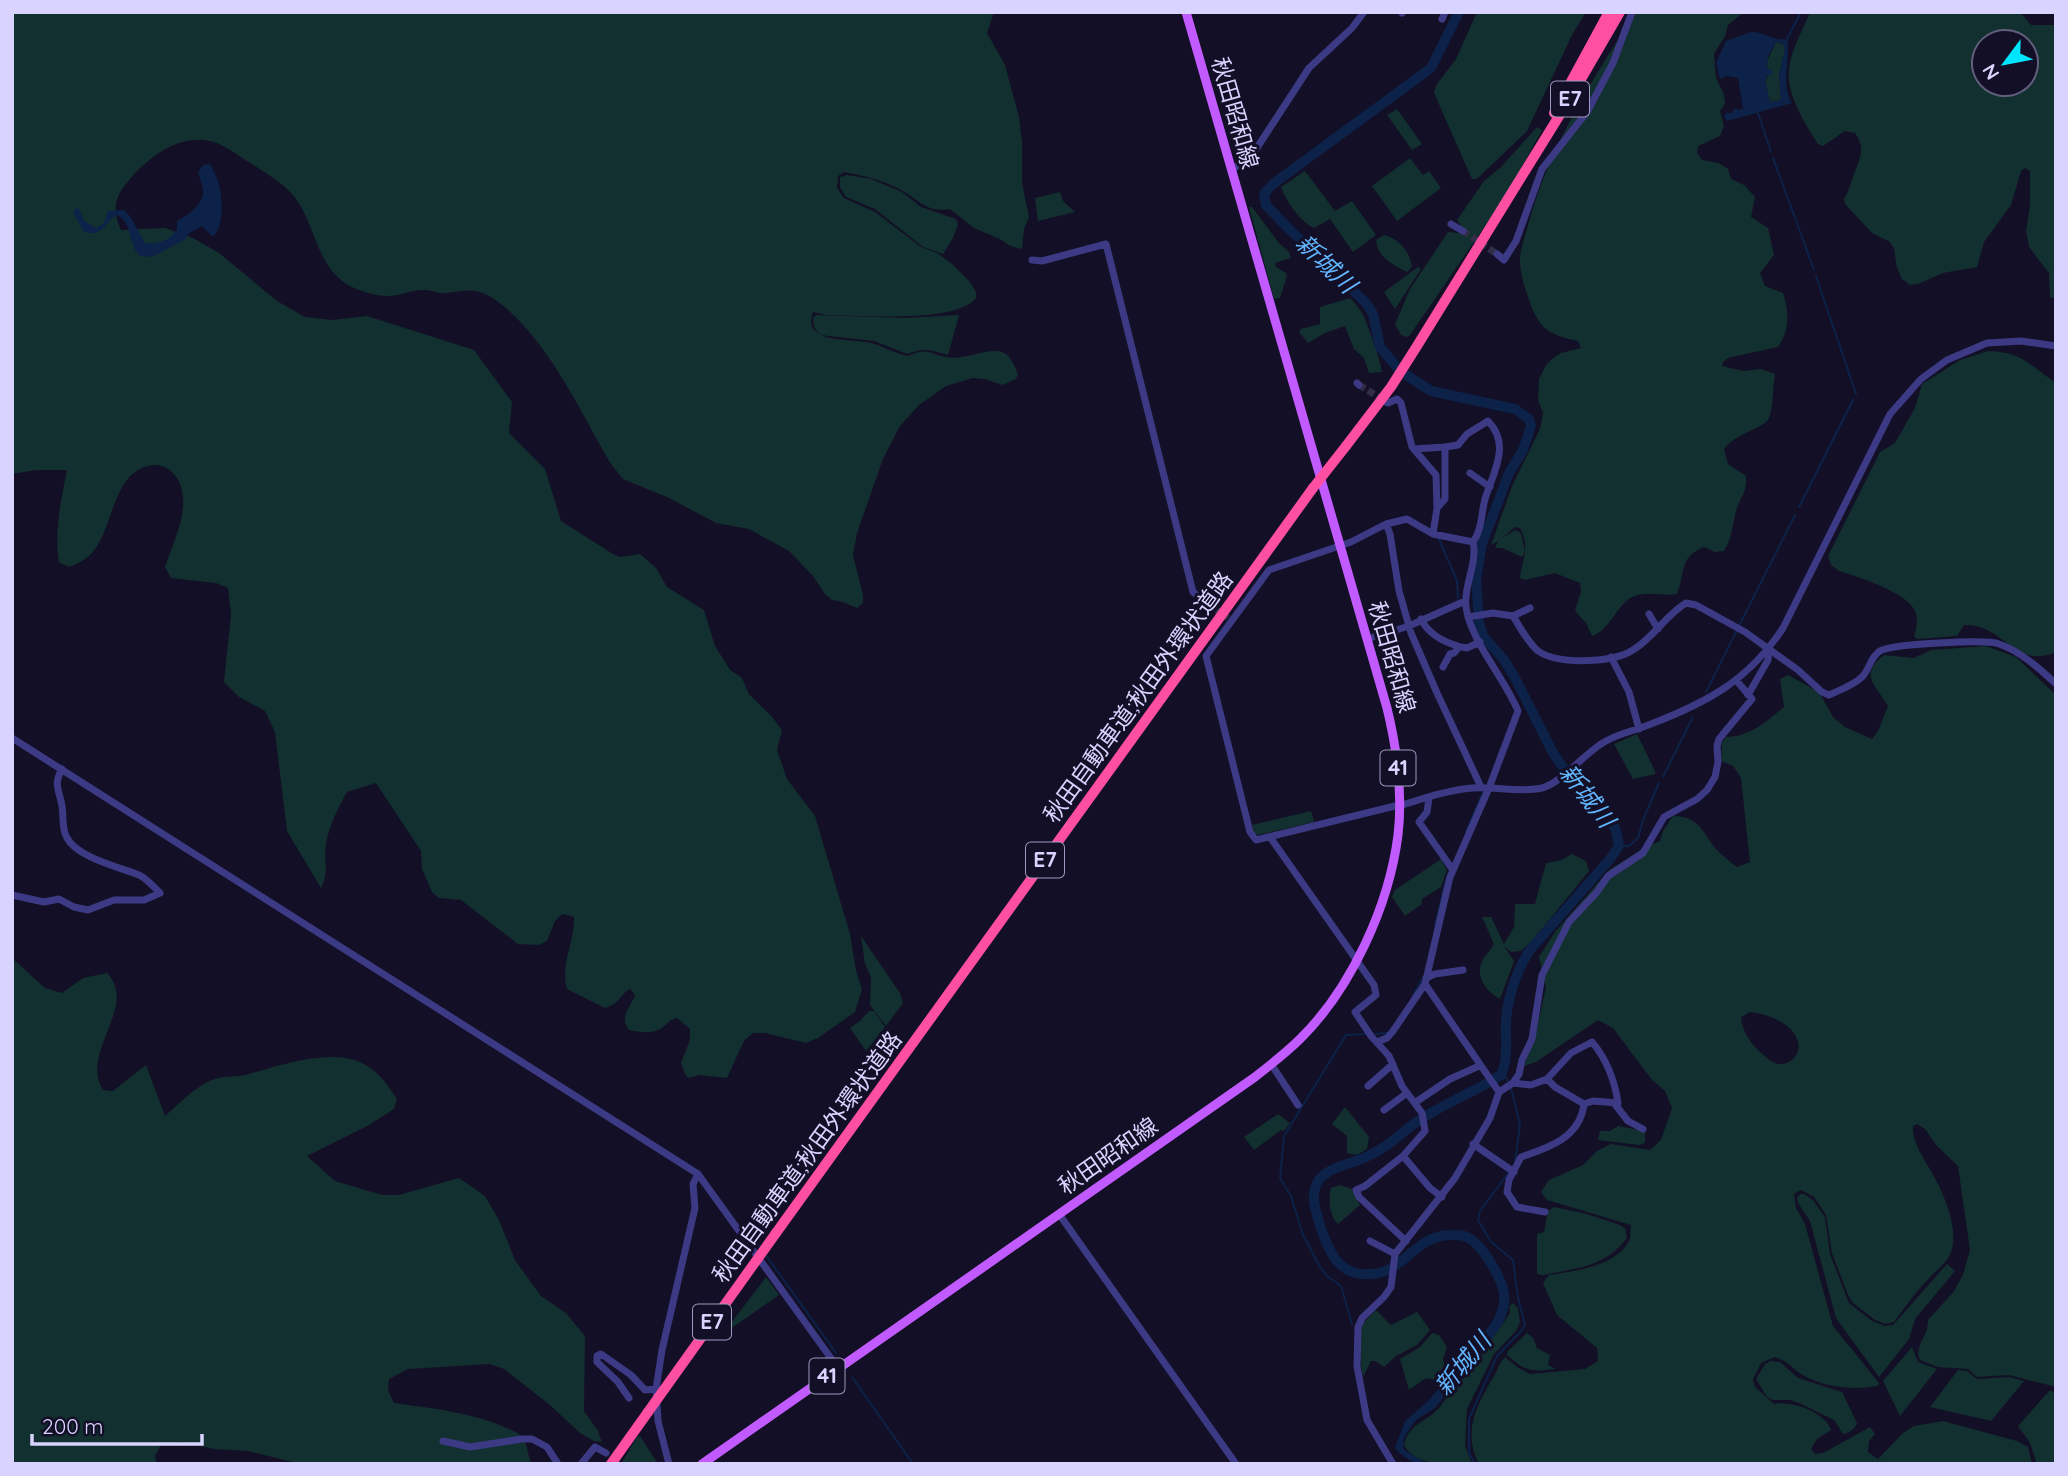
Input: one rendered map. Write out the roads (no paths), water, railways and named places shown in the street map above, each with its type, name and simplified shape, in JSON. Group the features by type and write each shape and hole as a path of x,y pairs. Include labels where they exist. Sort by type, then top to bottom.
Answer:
{"highway":[{"name":"秋田自動車道;秋田外環状道路","path":"1517,185 1609,12"},
{"name":"秋田自動車道;秋田外環状道路","path":"611,1464 1313,488 1391,387 1517,185 1620,12"}],"main road":[{"name":"秋田昭和線","path":"702,1464 1271,1064 1301,1038 1338,993 1373,926 1398,835 1397,752 1388,708 1186,12"}],"street":[{"path":"1231,170 1251,157 1309,68 1354,26 1364,12"},
{"path":"1497,254 1504,260 1516,241 1542,169 1587,112 1613,63 1632,12"},
{"path":"1451,224 1462,231"},
{"path":"1032,260 1042,261 1105,244 1193,592 1208,604"},
{"path":"1473,542 1433,534 1407,519 1386,524 1340,546 1269,570 1231,620 1206,656 1250,832 1256,840 1469,788 1540,788 1557,782 1575,763 1606,741 1715,696 1769,649 1794,609 1890,414 1921,379 1947,360 1987,344 2021,341 2056,346"},
{"path":"1384,401 1388,403 1397,399 1401,403 1414,449 1436,475 1437,508 1433,534"},
{"path":"1414,449 1458,445 1467,434 1488,421 1495,432 1499,461 1478,535 1473,542 1474,551 1465,601 1480,642 1518,711 1445,891 1426,981 1479,1066 1500,1090"},
{"path":"1437,508 1445,499 1445,447"},
{"path":"1470,473 1490,487"},
{"path":"1386,524 1409,626 1437,693 1485,788"},
{"path":"1367,639 1409,626 1465,601"},
{"path":"1513,616 1533,646 1541,653 1580,661 1611,657 1635,649 1686,603 1696,605 1745,632 1829,695 1860,679 1868,670 1872,658 1886,648 1980,642 2001,644 2056,684"},
{"path":"1470,617 1487,614 1513,616 1531,608"},
{"path":"1649,614 1658,629"},
{"path":"1421,619 1429,631 1448,643 1467,648 1480,642"},
{"path":"1443,667 1450,654 1459,646"},
{"path":"1748,695 1768,660 1769,649"},
{"path":"1611,657 1629,692 1639,729"},
{"path":"1393,1464 1367,1420 1358,1379 1356,1331 1363,1318 1391,1287 1394,1256 1455,1178 1491,1115 1500,1090 1513,1083 1519,1074 1532,1039 1542,975 1569,922 1608,876 1643,853 1664,817 1697,799 1707,790 1717,769 1719,739 1752,699 1736,680"},
{"path":"12,738 698,1174 710,1187 838,1368"},
{"path":"12,895 44,902 59,899 88,911 114,900 144,900 160,892 142,876 121,867 101,863 68,839 62,823 63,810 56,779 62,769"},
{"path":"1429,798 1427,812 1419,822 1453,870"},
{"path":"1270,837 1374,985 1376,995 1355,1012 1389,1056 1407,1093 1422,1113 1425,1131 1421,1137 1403,1156 1356,1190 1359,1197 1406,1241"},
{"path":"1377,1042 1387,1038 1393,1031 1426,981 1435,974 1463,970"},
{"path":"1513,1083 1531,1085 1547,1079 1571,1053 1588,1042 1594,1043 1609,1070 1618,1103 1593,1101 1584,1104 1555,1087 1547,1079"},
{"path":"1271,1064 1298,1105"},
{"path":"1368,1086 1392,1064"},
{"path":"1416,1102 1450,1079 1479,1066"},
{"path":"1384,1110 1407,1093"},
{"path":"1614,1103 1628,1122 1643,1129"},
{"path":"1545,1212 1517,1207 1507,1192 1509,1180 1521,1157 1564,1139 1574,1129 1584,1104"},
{"path":"1474,1144 1514,1172"},
{"path":"1403,1156 1430,1188 1442,1197"},
{"path":"669,1464 658,1421 656,1389 662,1350 695,1208 693,1184 698,1174"},
{"path":"1059,1214 1236,1464"},
{"path":"1370,1241 1394,1256"},
{"path":"629,1398 618,1382 597,1362 597,1356 601,1354 645,1390 656,1389"},
{"path":"443,1441 470,1447 522,1438 532,1439 547,1447 558,1464"},
{"path":"581,1464 595,1447 606,1453"}],"water":[{"path":"1751,32 1787,39 1786,80 1792,103 1727,121 1724,117 1727,112 1731,114 1735,108 1743,108 1738,78 1726,76 1720,79 1716,63 1726,41","holes":["1776,42 1783,44 1785,49 1779,75 1781,99 1770,102 1765,80 1772,74 1772,70 1767,68 1768,56"]},
{"path":"210,164 218,181 222,201 221,221 213,237 202,226 188,234 186,239 152,257 140,256 133,245 126,223 117,215 99,231 91,233 84,232 73,212 78,207 84,221 96,228 104,223 108,211 124,210 145,243 164,241 177,229 177,221 199,204 203,189 198,172 203,165"},
{"path":"1483,1335 1489,1341 1435,1408 1416,1420 1404,1437 1403,1448 1427,1464 1405,1457 1395,1448 1405,1421 1428,1401"}],"waterway":[{"name":"新城川","path":"1459,12 1431,68 1273,184 1264,194 1266,205 1366,303 1373,314 1380,347 1400,371 1431,391 1515,409 1529,419 1531,426 1523,450 1509,473 1482,544 1476,579 1479,623 1483,636 1514,676 1553,753 1566,772 1602,808 1616,830 1619,846 1524,959 1513,984 1509,1002 1506,1055 1501,1075 1437,1109 1375,1152 1328,1172 1319,1180 1314,1191 1317,1215 1330,1250 1339,1264 1353,1272 1375,1274 1386,1271 1421,1245 1441,1236 1464,1236 1473,1241 1495,1271 1504,1299 1499,1320 1477,1349"},
{"path":"1787,39 1801,12"},
{"path":"1758,113 1771,152"},
{"path":"1773,158 1814,270"},
{"path":"1816,276 1856,394"},
{"path":"1799,507 1853,400"},
{"path":"1739,626 1795,515"},
{"path":"1439,539 1457,581 1458,598"},
{"path":"1706,692 1736,632"},
{"path":"1663,777 1693,717"},
{"path":"1619,846 1629,846 1638,838 1659,783"},
{"path":"1466,832 1483,792"},
{"path":"1435,925 1446,880"},
{"path":"1418,986 1422,979"},
{"path":"1412,997 1417,988"},
{"path":"1375,1034 1386,1033"},
{"path":"1352,1324 1341,1286 1320,1267 1303,1235 1291,1196 1280,1178 1284,1136 1346,1035 1367,1034"},
{"path":"1503,1072 1509,1083"},
{"path":"1511,1088 1520,1125 1515,1161"},
{"path":"1475,1464 1469,1453 1469,1419 1497,1356 1525,1325 1513,1260 1491,1242 1478,1220 1480,1211 1509,1172"},
{"path":"748,1231 760,1247"},
{"path":"765,1254 836,1353"},
{"path":"852,1377 913,1464"}],"tunnel":[{"path":"1463,231 1497,254"},
{"path":"1359,385 1384,400"},
{"path":"1208,604 1228,618"}]}
